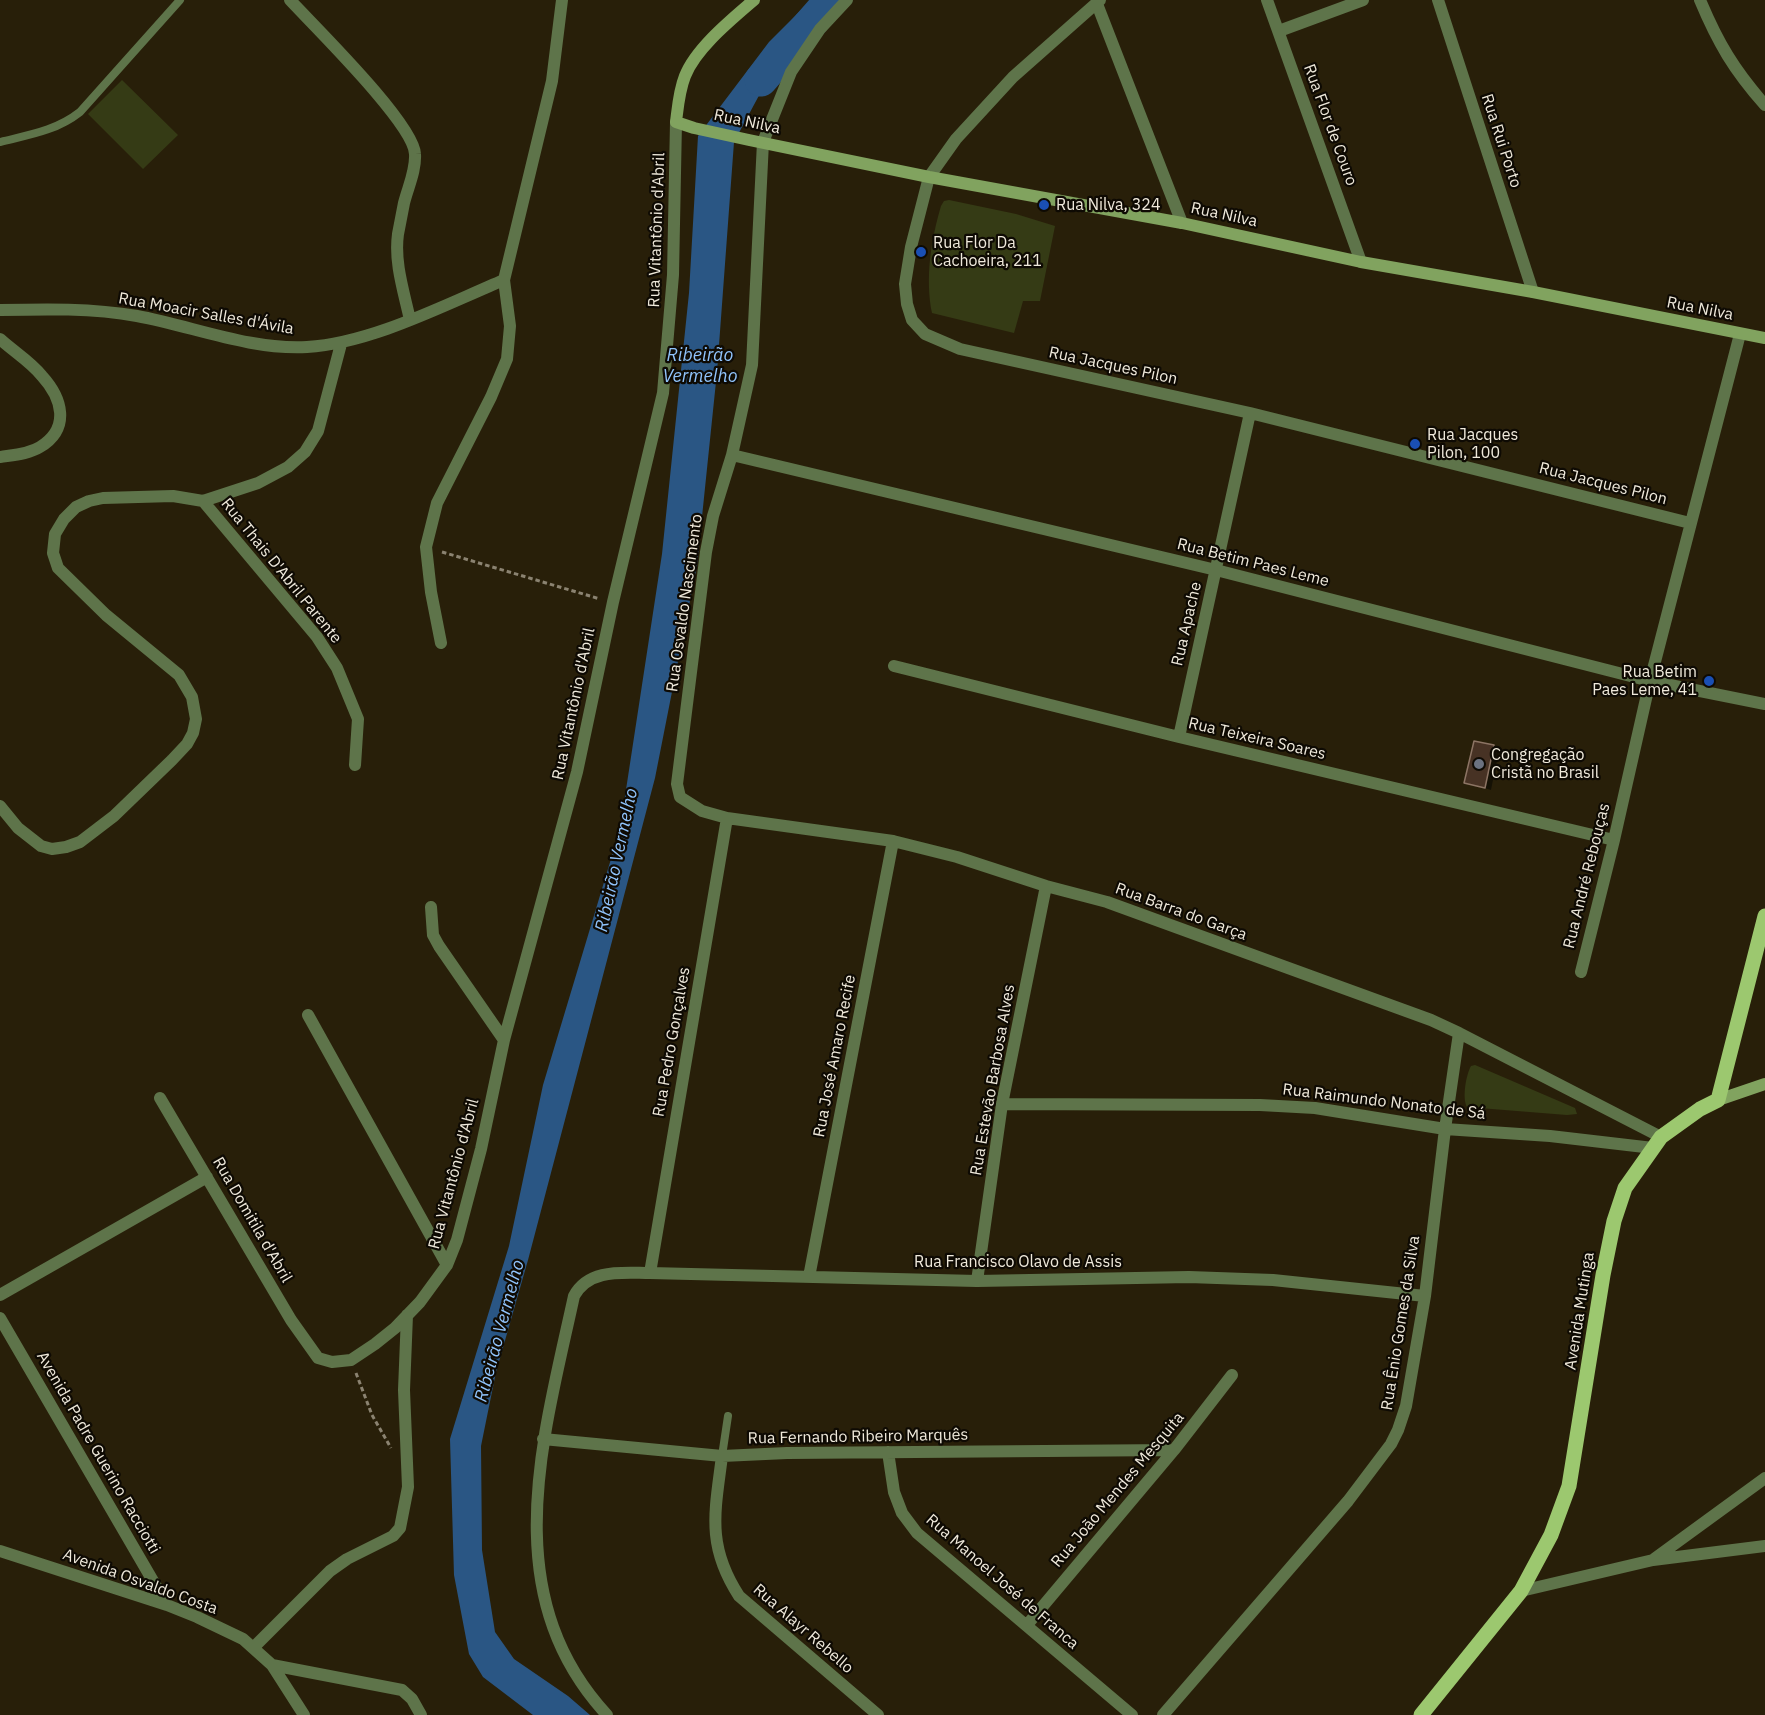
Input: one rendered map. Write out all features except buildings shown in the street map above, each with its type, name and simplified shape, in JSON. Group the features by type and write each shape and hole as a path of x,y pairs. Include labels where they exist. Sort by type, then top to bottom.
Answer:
{"main road":[{"path":"1718,1100 1765,916"},
{"name":"Avenida Mutinga","path":"1420,1715 1521,1591 1551,1535 1569,1486 1614,1221 1625,1188 1657,1142 1700,1109 1718,1100"}],"street":[{"path":"290,0 389,108 412,141 416,153 414,168 398,238 398,265 410,320"},
{"path":"441,643 431,592 426,547 437,503 491,397 507,359 510,326 504,280 552,81 562,0"},
{"name":"Rua Vitantônio d'Abril","path":"351,1360 375,1344 420,1302 447,1265 457,1240 481,1149 504,1040 577,772 613,602 663,393 673,275 676,122 679,93 686,74 696,58 731,20 754,0"},
{"name":"Rua Osvaldo Nascimento","path":"677,784 706,552 713,516 732,455 752,365 763,142 791,72 820,29 848,0"},
{"name":"Rua Flor de Couro","path":"1267,0 1361,262"},
{"path":"1279,31 1363,0"},
{"name":"Rua Rui Porto","path":"1438,0 1533,292"},
{"path":"1700,0 1720,45 1746,84 1765,105"},
{"path":"1098,2 1182,223"},
{"name":"Rua Jacques Pilon","path":"1098,2 1013,77 956,139 929,177 911,247 905,284 907,304 912,320 925,334 960,349 1250,413 1690,523"},
{"name":"Rua Nilva","path":"676,122 749,140 929,177 1182,223 1361,262 1533,292 1765,338"},
{"name":"Rua Moacir Salles d'Ávila","path":"0,310 42,309 135,316 246,341 305,347 341,344 410,320 504,280"},
{"name":"Rua André Rebouças","path":"1581,972 1650,681 1740,334"},
{"path":"0,339 41,374 57,395 62,414 56,433 41,447 0,457"},
{"path":"0,806 18,828 41,846 52,849 66,848 98,830 135,798 187,744 193,734 196,719 195,707 179,675 77,588 58,568 53,553 55,534 64,519 76,507 88,501 103,498 173,496 203,501 258,483 288,467 305,452 318,431 341,344"},
{"name":"Rua Apache","path":"1179,737 1250,413"},
{"name":"Rua Betim Paes Leme","path":"732,455 1216,570 1650,681 1765,704"},
{"name":"Rua Thais D'Abril Parente","path":"203,501 317,637 338,668 358,719 355,765"},
{"name":"Rua Teixeira Soares","path":"894,666 1179,737 1614,840"},
{"name":"Rua Barra do Garça","path":"677,784 680,797 702,811 727,818 893,841 957,857 1046,886 1107,902 1431,1020 1459,1033 1657,1142"},
{"name":"Rua Pedro Gonçalves","path":"650,1273 727,818"},
{"name":"Rua José Amaro Recife","path":"809,1278 893,841"},
{"name":"Rua Estevão Barbosa Alves","path":"977,1281 1002,1104 1046,886"},
{"path":"431,907 433,934 504,1040"},
{"path":"309,1015 447,1265"},
{"name":"Rua Ênio Gomes da Silva","path":"1163,1715 1348,1500 1391,1444 1406,1406 1425,1296 1444,1129 1459,1033"},
{"path":"1718,1100 1765,1084"},
{"name":"Rua Domitila d'Abril","path":"160,1098 297,1329 318,1358 332,1362 351,1360"},
{"name":"Rua Raimundo Nonato de Sá","path":"1002,1104 1271,1105 1315,1108 1444,1129 1657,1142"},
{"path":"0,1295 207,1177"},
{"name":"Rua Francisco Olavo de Assis","path":"543,1439 574,1296 591,1278 611,1273 977,1281 1189,1277 1273,1280 1425,1296"},
{"path":"253,1648 330,1570 393,1536 400,1528 408,1487 404,1390 407,1315"},
{"name":"Avenida Padre Guerino Racciotti","path":"0,1318 166,1605"},
{"name":"Rua João Mendes Mesquita","path":"1027,1625 1174,1450 1232,1375"},
{"path":"543,1439 537,1520 537,1554 541,1584 552,1628 563,1652 577,1679 607,1715"},
{"name":"Rua Fernando Ribeiro Marquês","path":"543,1439 722,1456 1174,1450"},
{"name":"Rua Manoel José de Franca","path":"888,1452 894,1492 902,1513 917,1533 1132,1715"},
{"name":"Rua Alayr Rebello","path":"722,1456 714,1534 720,1562 729,1580 739,1596 878,1715"},
{"path":"1653,1560 1765,1478"},
{"path":"1521,1591 1653,1560 1765,1546"},
{"name":"Avenida Osvaldo Costa","path":"0,1551 166,1605 243,1639 272,1665 304,1715"},
{"path":"272,1665 402,1690 412,1699 421,1715"}],"lane":[{"path":"0,142 54,128 68,122 80,112 180,0"},
{"name":"Rua Alayr Rebello","path":"722,1456 728,1416"}],"path":[{"path":"426,547 613,602"},
{"path":"351,1360 372,1414 392,1450"}],"green space":[{"path":"122,80 178,135 143,169 88,114"},
{"path":"949,200 1016,214 1055,226 1040,301 1023,301 1014,333 932,313 929,273 934,232 941,206 944,201"},
{"path":"1475,1065 1575,1108 1577,1114 1467,1107 1466,1081 1471,1066"}],"water":[{"name":"Ribeirão Vermelho","path":"811,0 825,0 770,75 734,142 717,372 697,565 655,778 528,1260 496,1372 481,1446 482,1550 495,1632 514,1659 568,1696 590,1715 533,1715 483,1677 469,1654 454,1575 450,1439 509,1246 543,1085 620,829 662,554 689,293 698,136 769,42"}],"waterway":[{"name":"Ribeirão Vermelho","path":"761,80 831,0"}],"place":[{"name":"Rua Nilva, 324","path":"1044,205"},
{"name":"Rua Flor Da Cachoeira, 211","path":"921,252"},
{"name":"Rua Jacques Pilon, 100","path":"1415,444"},
{"name":"Rua Betim Paes Leme, 41","path":"1709,681"},
{"name":"Congregação Cristã no Brasil","path":"1479,764"}]}
